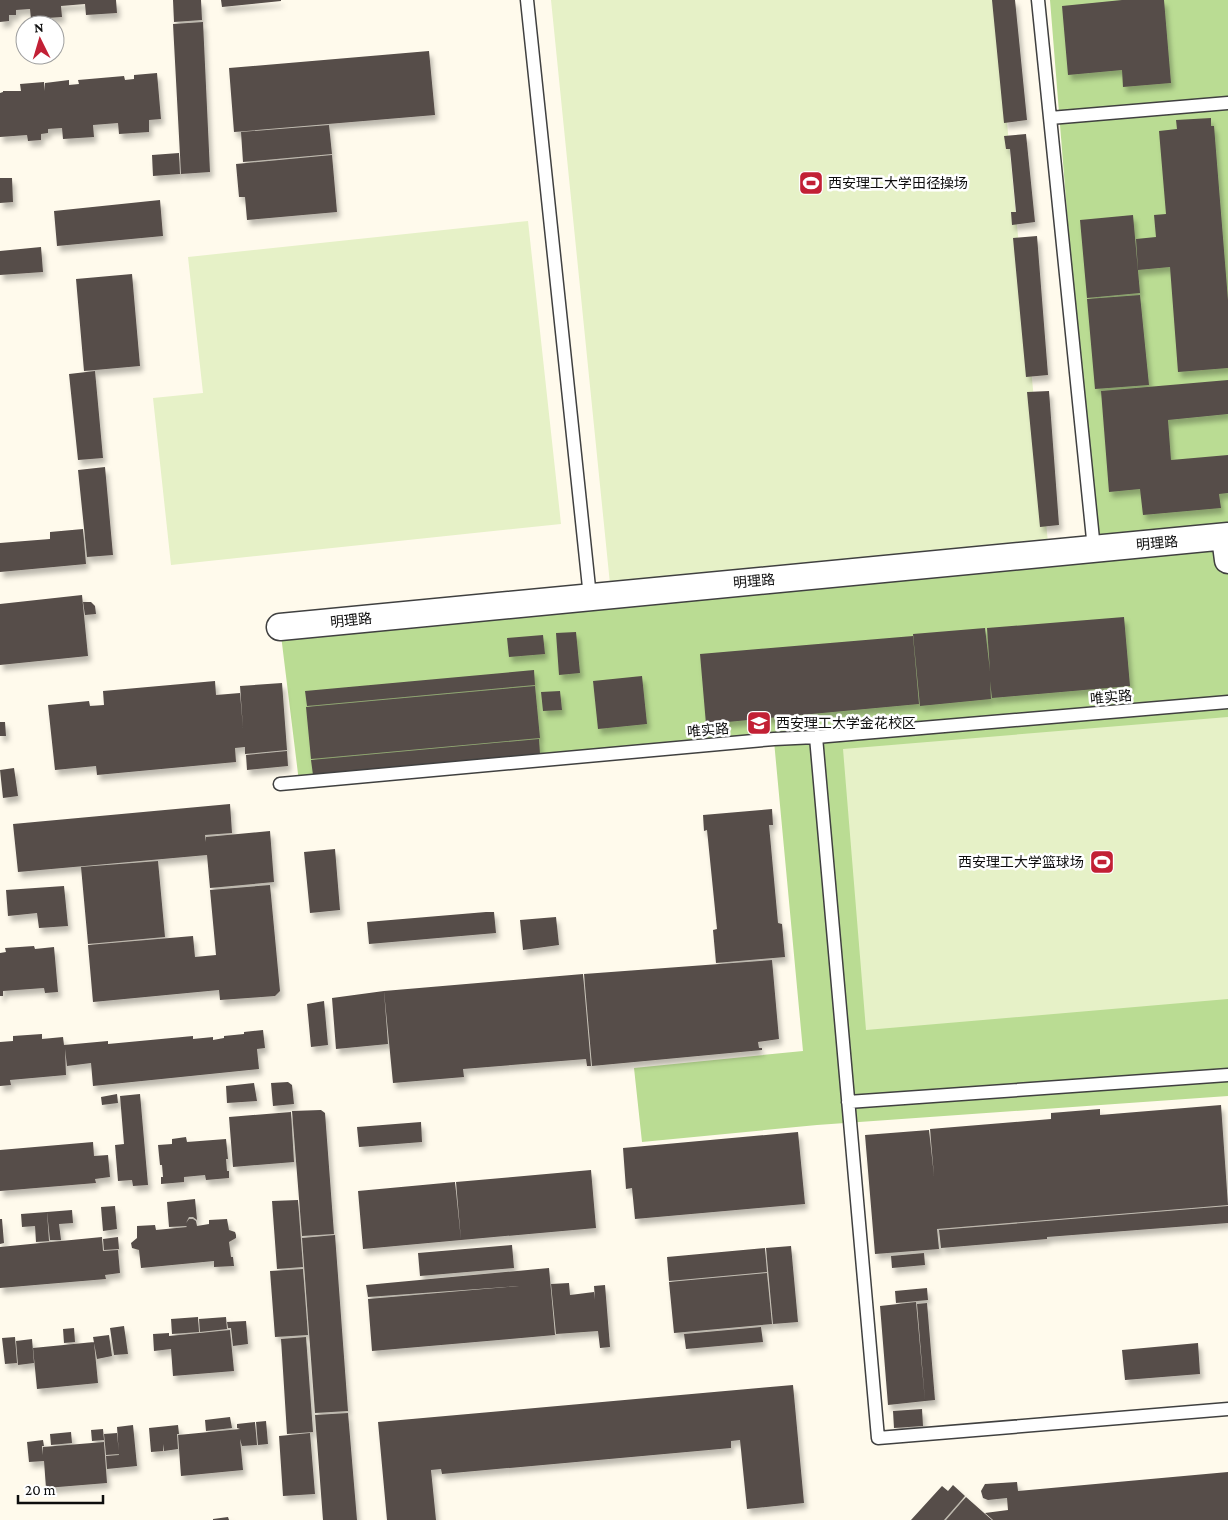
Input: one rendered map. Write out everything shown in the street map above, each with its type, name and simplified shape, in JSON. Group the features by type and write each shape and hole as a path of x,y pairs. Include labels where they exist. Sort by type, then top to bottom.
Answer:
{"street":[{"name":"明理路","path":"280,627 1094,549 1227,544"}],"lane":[{"path":"527,0 590,597"},
{"path":"1038,0 1094,549"},
{"path":"1050,118 1228,103"},
{"name":"唯实路","path":"280,784 774,739 1228,702"},
{"path":"816,737 878,1438 1228,1409"},
{"path":"848,1102 1228,1075"}],"green space":[{"path":"551,0 995,0 1049,553 611,594"},
{"path":"1050,0 1228,0 1228,538 1094,549"},
{"path":"528,221 561,524 171,565 153,398 203,393 188,257"},
{"path":"1228,544 1228,1096 817,1125 642,1142 634,1068 803,1051 774,741 299,782 280,627"},
{"path":"1228,717 1228,999 866,1030 843,749"}],"building":[{"path":"0,0 116,0 117,13 86,15 85,4 61,6 62,15 31,15 30,9 16,10 16,15 9,15 9,21 0,22"},
{"path":"173,0 201,0 202,20 174,22"},
{"path":"221,0 281,0 281,1 222,7"},
{"path":"992,0 1015,0 1027,120 1004,123"},
{"path":"1122,0 1164,0 1171,83 1123,87 1122,70 1068,75 1062,6"},
{"path":"203,22 210,172 181,174 173,24"},
{"path":"429,51 435,115 234,132 229,68"},
{"path":"157,73 161,119 149,120 149,132 119,134 118,123 93,125 94,137 63,139 62,128 48,129 48,133 41,134 41,140 28,141 27,135 0,137 0,93 3,91 21,91 20,84 44,82 45,91 45,83 69,80 69,85 79,84 78,80 124,76 125,80 134,79 134,75"},
{"path":"1211,118 1211,126 1214,126 1228,300 1228,368 1178,372 1170,267 1138,270 1136,239 1156,237 1154,215 1166,214 1159,131 1177,129 1176,120"},
{"path":"329,125 332,154 243,162 241,132"},
{"path":"1026,134 1035,222 1012,225 1011,212 1016,212 1010,149 1006,149 1004,136"},
{"path":"179,153 180,174 153,176 152,155"},
{"path":"332,155 337,212 247,220 245,197 239,197 236,164"},
{"path":"0,178 12,178 13,202 0,203"},
{"path":"160,200 163,236 57,246 54,211"},
{"path":"1133,215 1140,293 1087,298 1080,220"},
{"path":"1037,236 1048,375 1026,377 1013,238"},
{"path":"41,247 43,272 0,275 0,251"},
{"path":"132,274 140,366 84,371 76,279"},
{"path":"1140,295 1149,385 1095,389 1087,299"},
{"path":"95,371 103,458 78,460 69,374"},
{"path":"1228,380 1228,414 1168,420 1171,460 1228,455 1228,493 1219,494 1221,508 1143,515 1140,489 1109,492 1101,391"},
{"path":"1049,391 1059,525 1040,527 1027,392"},
{"path":"105,467 113,555 87,557 78,470"},
{"path":"83,529 86,564 0,572 0,543 50,539 50,532"},
{"path":"82,595 88,656 0,665 0,604"},
{"path":"83,602 91,602 95,606 96,614 85,615"},
{"path":"1124,617 1130,686 992,698 990,681 991,699 920,706 913,634 985,628 990,671 987,628"},
{"path":"576,632 580,673 559,675 556,633"},
{"path":"543,635 545,654 509,657 507,638"},
{"path":"913,636 919,704 706,724 700,654"},
{"path":"534,670 535,685 307,706 305,691"},
{"path":"642,676 647,724 598,729 593,681"},
{"path":"215,681 216,695 240,693 243,728 240,686 282,683 287,750 245,754 245,747 235,748 236,762 97,775 96,766 55,770 48,705 89,701 90,706 104,705 103,691"},
{"path":"535,686 540,738 311,759 306,707"},
{"path":"560,691 562,710 543,711 541,692"},
{"path":"0,722 5,722 6,736 0,736"},
{"path":"539,739 540,754 313,775 311,760"},
{"path":"287,751 288,766 247,770 246,755"},
{"path":"14,768 18,796 3,798 0,770"},
{"path":"230,804 232,833 205,835 206,842 206,837 270,831 274,882 210,888 207,855 18,872 13,824"},
{"path":"772,809 773,825 769,825 778,923 782,924 785,957 716,963 713,930 717,929 707,830 704,831 703,815"},
{"path":"335,849 340,910 310,913 304,852"},
{"path":"158,861 165,937 88,944 81,867"},
{"path":"270,885 280,991 275,996 220,1000 219,990 93,1002 88,945 193,936 195,957 216,955 210,890"},
{"path":"64,886 68,926 39,928 37,913 8,916 6,890"},
{"path":"494,912 496,933 369,944 367,922"},
{"path":"556,917 559,945 523,950 520,920"},
{"path":"34,946 35,949 54,947 58,992 45,993 44,988 3,991 3,996 0,996 0,953 6,952 5,948"},
{"path":"772,960 779,1039 758,1042 759,1048 762,1048 762,1050 592,1066 584,974"},
{"path":"583,974 591,1066 587,1066 586,1059 463,1069 464,1077 393,1083 384,991"},
{"path":"384,991 388,1044 336,1049 332,998"},
{"path":"324,1001 328,1045 311,1047 307,1004"},
{"path":"263,1030 265,1048 257,1049 259,1069 93,1086 91,1063 67,1066 65,1049 66,1075 10,1080 11,1085 0,1086 0,1042 13,1041 13,1036 42,1034 42,1039 63,1037 64,1045 108,1041 108,1044 193,1036 193,1039 213,1037 213,1040 224,1038 224,1036 244,1034 244,1032"},
{"path":"288,1082 292,1085 294,1104 273,1106 271,1083"},
{"path":"254,1083 257,1101 227,1103 226,1086"},
{"path":"117,1094 118,1103 102,1105 101,1097"},
{"path":"140,1094 148,1185 133,1186 132,1180 118,1181 115,1145 124,1144 120,1096"},
{"path":"1221,1105 1228,1205 937,1229 939,1249 875,1254 865,1135 929,1130 934,1176 930,1129 1051,1119 1051,1113 1100,1109 1100,1115"},
{"path":"321,1110 325,1113 334,1234 302,1236 292,1111"},
{"path":"291,1112 294,1162 233,1167 229,1117"},
{"path":"421,1122 422,1142 359,1147 357,1127"},
{"path":"798,1132 805,1204 635,1219 632,1188 626,1189 623,1148"},
{"path":"186,1137 187,1142 226,1139 228,1159 226,1159 229,1178 206,1180 205,1175 184,1177 184,1182 161,1184 161,1177 163,1177 158,1145 172,1144 172,1139"},
{"path":"93,1142 94,1156 108,1155 110,1177 95,1179 96,1183 0,1191 0,1150"},
{"path":"591,1170 596,1228 461,1240 456,1182"},
{"path":"455,1182 461,1240 363,1249 358,1191"},
{"path":"195,1199 197,1220 189,1217 186,1223 189,1219 193,1219 196,1221 197,1226 209,1224 209,1220 227,1219 229,1230 235,1232 236,1235 236,1238 229,1242 234,1266 214,1267 214,1261 141,1268 139,1250 132,1248 131,1243 137,1238 137,1226 155,1225 156,1230 187,1227 169,1227 167,1202"},
{"path":"298,1200 303,1267 277,1269 272,1201"},
{"path":"115,1206 117,1229 103,1231 101,1207"},
{"path":"1228,1206 1228,1223 1047,1237 1047,1239 941,1248 939,1230"},
{"path":"72,1210 73,1223 59,1224 61,1240 50,1240 47,1212"},
{"path":"47,1212 49,1241 36,1242 35,1226 22,1227 21,1214"},
{"path":"0,1219 2,1219 4,1243 0,1244"},
{"path":"335,1235 348,1411 315,1413 302,1238"},
{"path":"102,1237 103,1251 118,1250 120,1273 105,1275 106,1279 0,1288 0,1247"},
{"path":"118,1237 119,1249 104,1250 103,1239"},
{"path":"512,1245 514,1268 420,1276 418,1253"},
{"path":"791,1246 798,1322 773,1324 766,1248"},
{"path":"765,1248 767,1272 669,1281 667,1257"},
{"path":"924,1253 925,1265 892,1268 891,1256"},
{"path":"549,1268 555,1335 372,1351 368,1299 519,1286 368,1297 366,1285"},
{"path":"303,1269 308,1335 275,1337 270,1271"},
{"path":"767,1273 772,1324 674,1333 669,1282"},
{"path":"569,1283 570,1295 594,1292 595,1300 594,1286 605,1285 610,1347 600,1348 598,1331 556,1334 551,1284"},
{"path":"927,1288 928,1300 896,1303 895,1291"},
{"path":"916,1302 925,1401 888,1405 880,1306"},
{"path":"927,1303 935,1400 925,1401 917,1304"},
{"path":"198,1317 199,1332 172,1334 171,1319"},
{"path":"226,1317 227,1329 200,1332 199,1319"},
{"path":"246,1321 248,1344 233,1346 231,1328 228,1328 227,1322"},
{"path":"124,1326 128,1354 114,1355 110,1328"},
{"path":"761,1327 763,1342 686,1349 684,1334"},
{"path":"74,1328 75,1342 64,1343 63,1329"},
{"path":"230,1330 234,1371 173,1376 171,1349 154,1351 153,1334 169,1333 169,1336"},
{"path":"109,1335 112,1356 97,1359 93,1337"},
{"path":"15,1337 17,1363 5,1364 2,1338"},
{"path":"306,1337 313,1432 287,1434 281,1339"},
{"path":"32,1339 34,1363 18,1365 16,1341"},
{"path":"94,1342 98,1383 37,1389 33,1348"},
{"path":"1198,1343 1200,1374 1125,1380 1122,1350"},
{"path":"793,1385 804,1503 747,1509 740,1440 731,1441 731,1448 442,1474 441,1469 431,1470 436,1520 387,1520 378,1422"},
{"path":"922,1409 923,1426 894,1428 893,1411"},
{"path":"348,1413 357,1520 323,1520 315,1415"},
{"path":"230,1417 232,1428 206,1431 205,1420"},
{"path":"266,1421 268,1444 258,1445 256,1422"},
{"path":"255,1422 257,1445 242,1446 240,1439 243,1470 181,1476 178,1435 240,1429 237,1428 237,1424"},
{"path":"133,1425 137,1466 107,1469 106,1456 119,1455 117,1427"},
{"path":"178,1425 178,1449 164,1451 163,1444 163,1451 151,1452 149,1428"},
{"path":"103,1429 104,1440 92,1441 91,1430"},
{"path":"71,1432 72,1443 51,1445 50,1434"},
{"path":"117,1433 119,1454 106,1455 104,1434"},
{"path":"310,1433 315,1494 283,1496 279,1436"},
{"path":"43,1440 44,1446 42,1446 43,1455 43,1447 104,1442 107,1483 46,1488 44,1461 29,1462 27,1442"},
{"path":"1228,1472 1228,1520 993,1520 985,1513 1008,1510 1007,1498 988,1500 983,1498 981,1491 985,1484 1017,1482 1018,1491"},
{"path":"953,1485 965,1496 944,1520 911,1520 942,1486 948,1491"},
{"path":"966,1497 992,1520 946,1520"},
{"path":"228,1517 229,1520 213,1520 213,1519"}],"place":[{"name":"西安理工大学田径操场","path":"811,183"},
{"name":"西安理工大学金花校区","path":"759,723"},
{"name":"西安理工大学篮球场","path":"1102,862"}]}
